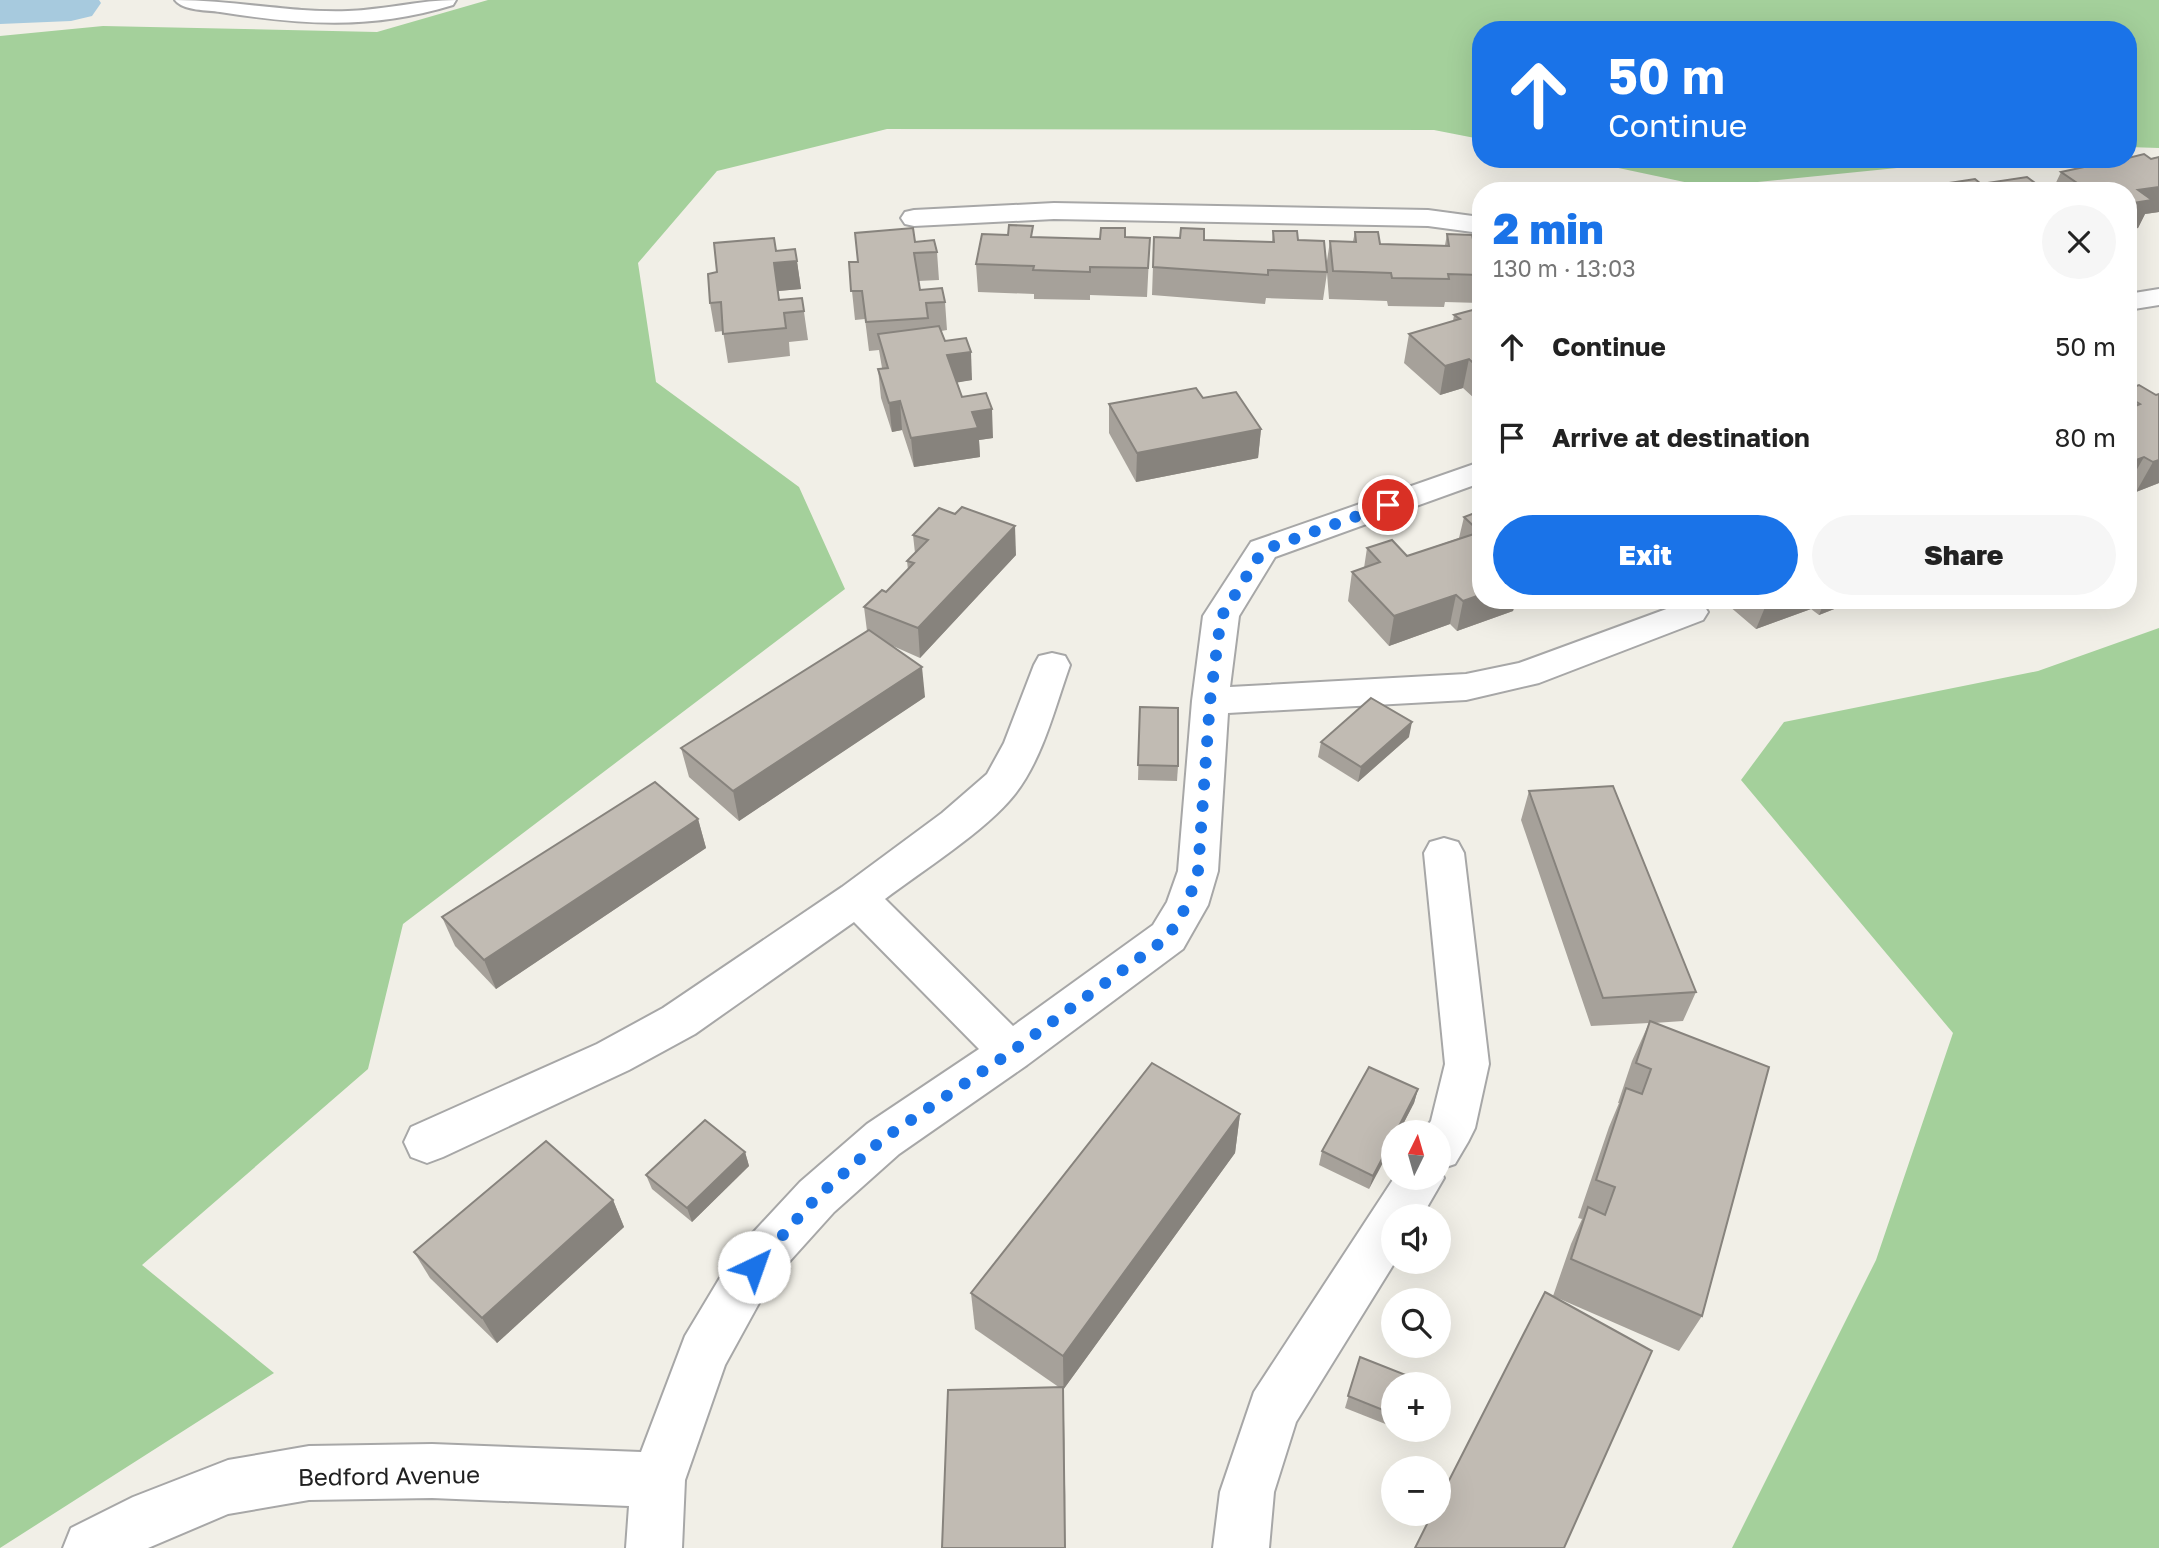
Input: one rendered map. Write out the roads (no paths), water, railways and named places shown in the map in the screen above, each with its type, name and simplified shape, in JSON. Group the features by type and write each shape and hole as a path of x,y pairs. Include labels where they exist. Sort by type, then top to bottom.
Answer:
{"street":[{"path":"186,0 319,19 395,13 445,0"},
{"path":"915,218 1054,211 1428,218 1472,224"},
{"path":"2137,300 2159,296"},
{"path":"654,1548 658,1480 703,1354 754,1267 817,1197 883,1139 1011,1052 1168,937 1187,905 1198,871 1210,701 1221,617 1263,550 1472,475"},
{"path":"1210,701 1466,687 1526,674 1691,612"},
{"path":"427,1142 613,1057 679,1021 857,898 956,824 1001,785 1023,743 1052,665"},
{"path":"1444,853 1467,1064 1451,1130"},
{"path":"857,898 1011,1052"},
{"path":"1241,1548 1247,1492 1273,1410 1381,1240"},
{"name":"Bedford Avenue","path":"91,1548 152,1516 228,1488 309,1473 432,1471 658,1480"}],"waterway":[{"path":"0,6 71,3"}]}
